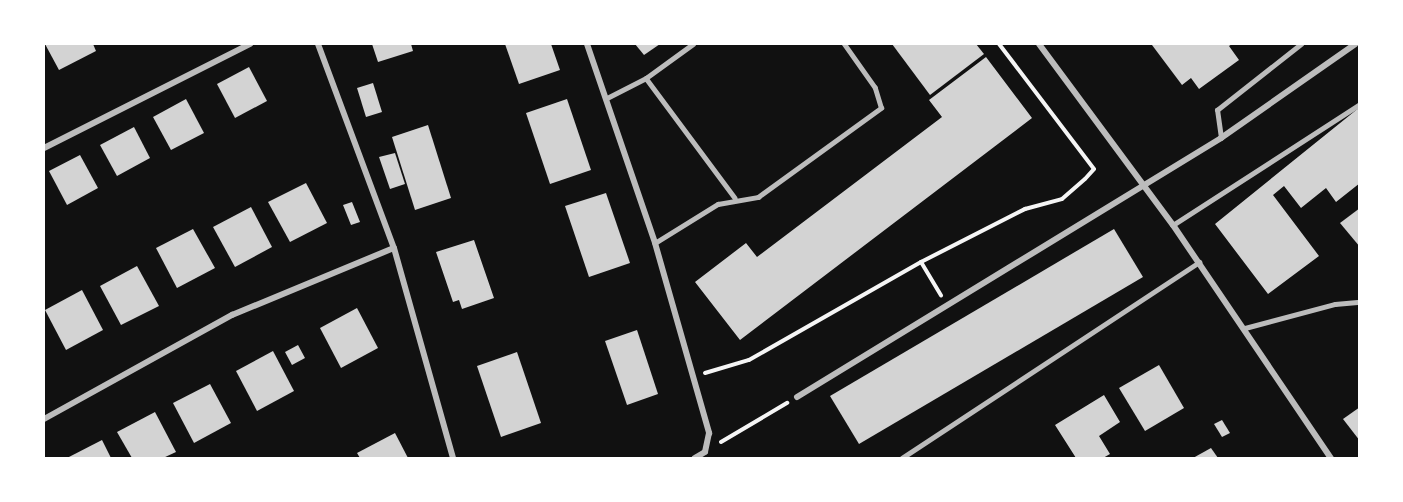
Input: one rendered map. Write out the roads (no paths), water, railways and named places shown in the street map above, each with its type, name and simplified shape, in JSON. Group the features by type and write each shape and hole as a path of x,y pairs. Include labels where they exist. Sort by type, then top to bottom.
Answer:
{"street":[{"path":"44,148 250,44"},
{"path":"318,44 394,248 453,459"},
{"path":"587,44 655,243 709,433 705,452 695,459"},
{"path":"1039,44 1199,262 1330,459"},
{"path":"796,397 1221,138 1356,44"},
{"path":"44,418 232,315 394,248"}],"lane":[{"path":"607,98 646,78 693,44"},
{"path":"655,243 735,198 758,197 881,108 875,88 844,44"},
{"path":"1221,138 1217,110 1301,44"},
{"path":"646,78 735,198"},
{"path":"1173,225 1359,104"},
{"path":"902,459 1199,262"},
{"path":"1245,328 1335,303 1359,302"}]}
